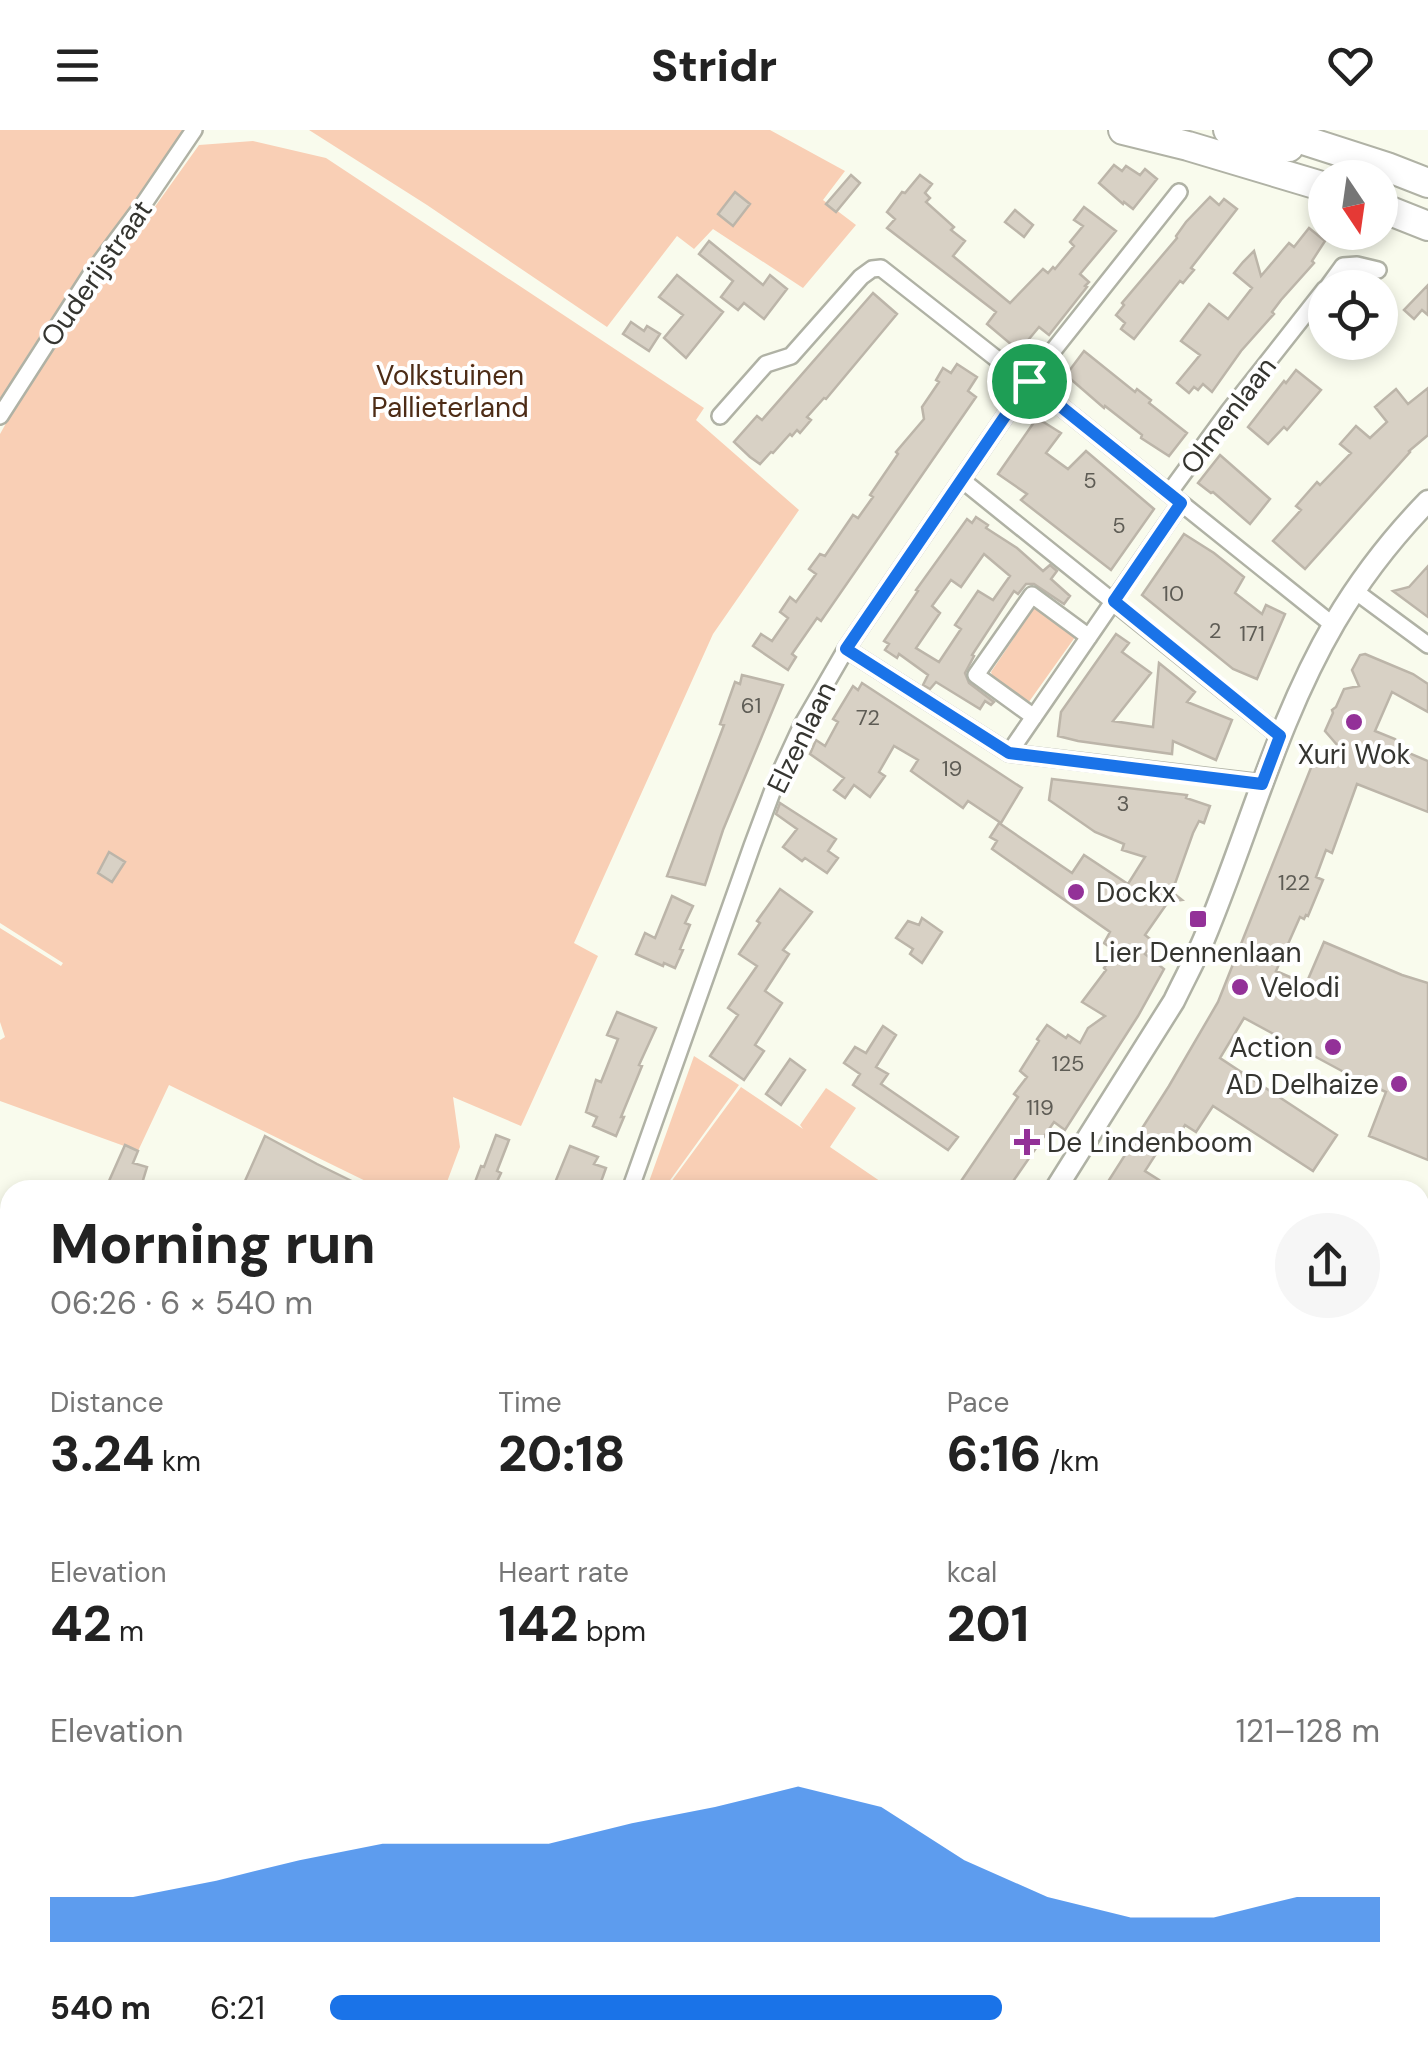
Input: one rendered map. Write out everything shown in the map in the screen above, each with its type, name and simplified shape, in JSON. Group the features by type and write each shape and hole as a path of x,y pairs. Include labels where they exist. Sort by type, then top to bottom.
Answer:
{"highway":[{"path":"1123,130 1308,182"},
{"path":"1228,130 1327,160"},
{"path":"1272,130 1428,183"},
{"path":"1333,130 1428,163"},
{"path":"1398,186 1428,197"},
{"path":"1398,214 1428,226"}],"street":[{"name":"Ouderijstraat","path":"0,416 90,276 194,130"},
{"name":"Elzenlaan","path":"634,1180 777,779 802,725 846,649 1029,381 1179,192"},
{"name":"Olmenlaan","path":"1340,270 1343,266 1378,270"},
{"path":"720,416 766,364 791,356 861,277 881,268 1334,625"},
{"name":"Olmenlaan","path":"1009,753 1114,601 1229,411 1308,311"},
{"path":"962,480 1280,736"},
{"path":"1061,1180 1174,1001 1203,940 1280,736 1334,625 1354,591 1428,501"},
{"path":"1354,591 1428,646"},
{"path":"1034,717 976,674 1032,594 1089,637"},
{"path":"846,649 1009,753 1262,784"}],"green space":[{"path":"0,130 184,130 0,400"},
{"path":"309,130 770,130 845,171 823,200 856,225 803,288 713,229 694,249 677,236 607,327"},
{"name":"Volkstuinen Pallieterland","path":"253,141 326,158 704,408 696,420 799,510 713,634 574,943 598,956 521,1126 453,1097 460,1147 448,1180 364,1180 169,1085 138,1151 0,1101 0,1040 5,1037 0,1022 0,928 61,966 63,963 0,923 0,434 27,386 199,145"},
{"path":"1031,598 1078,633 1026,706 995,685 991,672 1014,638 1007,632"},
{"path":"694,1056 739,1085 670,1180 650,1180"},
{"path":"741,1087 803,1129 800,1125 826,1088 856,1108 830,1147 878,1180 672,1180"}],"building":[{"path":"1114,165 1122,171 1126,166 1140,175 1145,169 1157,179 1133,209 1099,183"},
{"path":"851,175 860,183 836,212 826,204"},
{"path":"920,175 932,184 925,193 930,198 926,202 965,241 953,256 1010,303 1043,269 1048,273 1055,269 1074,246 1070,242 1083,226 1074,220 1084,207 1116,231 1080,274 1089,282 1087,287 1049,335 1039,327 1019,351 987,324 996,312 887,228 895,219 887,212"},
{"path":"735,192 750,204 733,226 718,214"},
{"path":"1210,197 1219,205 1224,199 1237,209 1191,268 1194,270 1183,283 1180,281 1134,339 1121,329 1125,323 1116,315 1122,303"},
{"path":"1015,210 1033,225 1024,237 1005,222"},
{"path":"1308,229 1308,250 1319,250 1314,263 1212,392 1203,384 1189,393 1177,383 1200,355 1181,341 1209,304 1228,319 1252,288 1234,273 1254,251 1261,276 1289,243 1294,247"},
{"path":"709,241 763,285 770,275 787,289 764,319 744,303 738,310 721,297 733,281 699,254"},
{"path":"677,275 723,312 686,358 664,338 683,315 659,297"},
{"path":"1428,285 1428,315 1422,310 1414,319 1404,310"},
{"path":"873,293 897,314 807,417 811,420 800,433 797,430 790,434 760,464 750,457 734,442 757,416 762,420"},
{"path":"631,322 644,331 647,326 660,334 649,351 623,334"},
{"path":"1084,351 1151,400 1149,403 1187,433 1169,456 1141,438 1066,375"},
{"path":"957,364 977,377 968,391 976,397 821,621 817,618 792,654 796,657 788,670 753,646 761,634 772,641 788,618 780,612 790,597 796,602 816,574 809,569 820,554 825,556 853,515 858,518 896,452 924,419 922,407 939,382 936,380 943,368 951,373"},
{"path":"1296,370 1321,390 1287,430 1284,427 1268,444 1248,427"},
{"path":"1428,388 1428,435 1409,451 1305,569 1273,541 1301,510 1296,506 1351,453 1340,444 1356,426 1370,438 1387,422 1375,407 1396,389 1408,404"},
{"path":"1037,418 1061,433 1046,453 1068,469 1086,451 1154,509 1111,570 1021,500 1027,494 998,474"},
{"path":"1220,455 1270,499 1250,524 1198,483"},
{"path":"976,517 988,525 986,528 1043,571 1050,565 1057,571 1051,579 1070,596 1064,604 1034,584 1026,584 1018,594 1014,591 972,655 965,673 969,683 994,702 991,705 985,701 980,709 936,682 930,689 923,685 928,675 899,654 897,658 885,650 889,644 884,641 967,519 972,523","holes":["984,554 1010,576 993,600 978,591 955,625 961,629 939,662 916,648 940,613 932,606 951,580 961,587"]},
{"path":"1184,534 1244,577 1235,593 1262,614 1266,605 1285,614 1257,679 1233,669 1142,595"},
{"path":"1428,566 1428,617 1393,591 1409,587"},
{"path":"1116,634 1129,643 1122,652 1151,673 1113,721 1153,727 1159,663 1195,692 1187,702 1232,720 1216,760 1173,741 1172,754 1058,736 1061,712"},
{"path":"1360,655 1413,674 1428,684 1428,712 1392,692 1375,731 1428,761 1428,812 1357,784 1332,853 1326,850 1316,877 1323,880 1308,916 1300,917 1276,971 1306,984 1324,942 1428,983 1428,1160 1369,1136 1386,1092 1244,1018 1220,1058 1337,1135 1313,1171 1213,1106 1196,1132 1185,1125 1169,1151 1161,1146 1145,1171 1159,1180 1109,1180 1218,1002 1318,750 1338,746 1325,731 1344,689 1359,686 1352,670"},
{"path":"742,675 783,685 723,830 705,885 667,876 724,725 720,724 735,682 740,684"},
{"path":"862,683 1022,788 1001,823 968,801 963,808 911,771 918,760 894,746 879,772 885,776 870,797 854,785 845,798 834,790 844,778 810,754 816,740 825,746 838,722 833,719 853,686 858,690"},
{"path":"1052,779 1187,795 1186,798 1210,806 1204,823 1199,821 1193,833 1172,892 1182,900 1168,902 1145,935 1154,942 1145,954 1164,969 1065,1130 1054,1122 1014,1180 962,1180 1018,1097 1014,1094 1027,1077 1020,1071 1047,1025 1080,1043 1088,1028 1105,1016 1082,1002 1106,970 1105,963 1114,950 1104,943 1110,932 992,849 997,841 990,837 999,823 1072,873 1084,855 1128,884 1145,857 1122,850 1124,844 1095,832 1049,800"},
{"path":"780,803 836,839 828,851 838,858 827,873 783,847 797,829 776,814"},
{"path":"109,852 125,862 112,882 98,873"},
{"path":"780,889 812,912 783,950 789,954 765,991 782,1003 755,1045 764,1051 744,1080 710,1056 738,1015 728,1008 757,966 739,954"},
{"path":"672,896 693,906 675,968 636,954 645,933 655,938"},
{"path":"922,918 942,932 922,963 910,954 913,949 896,938 908,921 919,925"},
{"path":"617,1012 656,1028 639,1065 642,1066 616,1136 593,1126 597,1117 586,1112 596,1080 601,1082 618,1039 607,1035"},
{"path":"883,1026 896,1035 876,1067 888,1074 881,1084 958,1137 948,1150 853,1085 860,1074 844,1063 855,1047 866,1053"},
{"path":"790,1059 805,1070 781,1105 766,1094"},
{"path":"496,1135 509,1140 497,1171 501,1173 498,1180 476,1180 481,1166 484,1167"},
{"path":"265,1136 350,1180 245,1180"},
{"path":"125,1145 138,1151 133,1163 147,1167 143,1180 109,1180"},
{"path":"570,1146 598,1157 594,1164 606,1168 602,1180 556,1180"}],"place":[{"name":"Xuri Wok","path":"1354,722"},
{"name":"Dockx","path":"1076,892"},
{"name":"Lier Dennenlaan","path":"1198,919"},
{"name":"Velodi","path":"1240,987"},
{"name":"Action","path":"1333,1047"},
{"name":"AD Delhaize","path":"1399,1084"},
{"name":"De Lindenboom","path":"1027,1142"}],"route":[{"path":"1029,381 1181,503 1114,601 1280,736 1262,784 1009,753 846,649 1029,381"}]}
